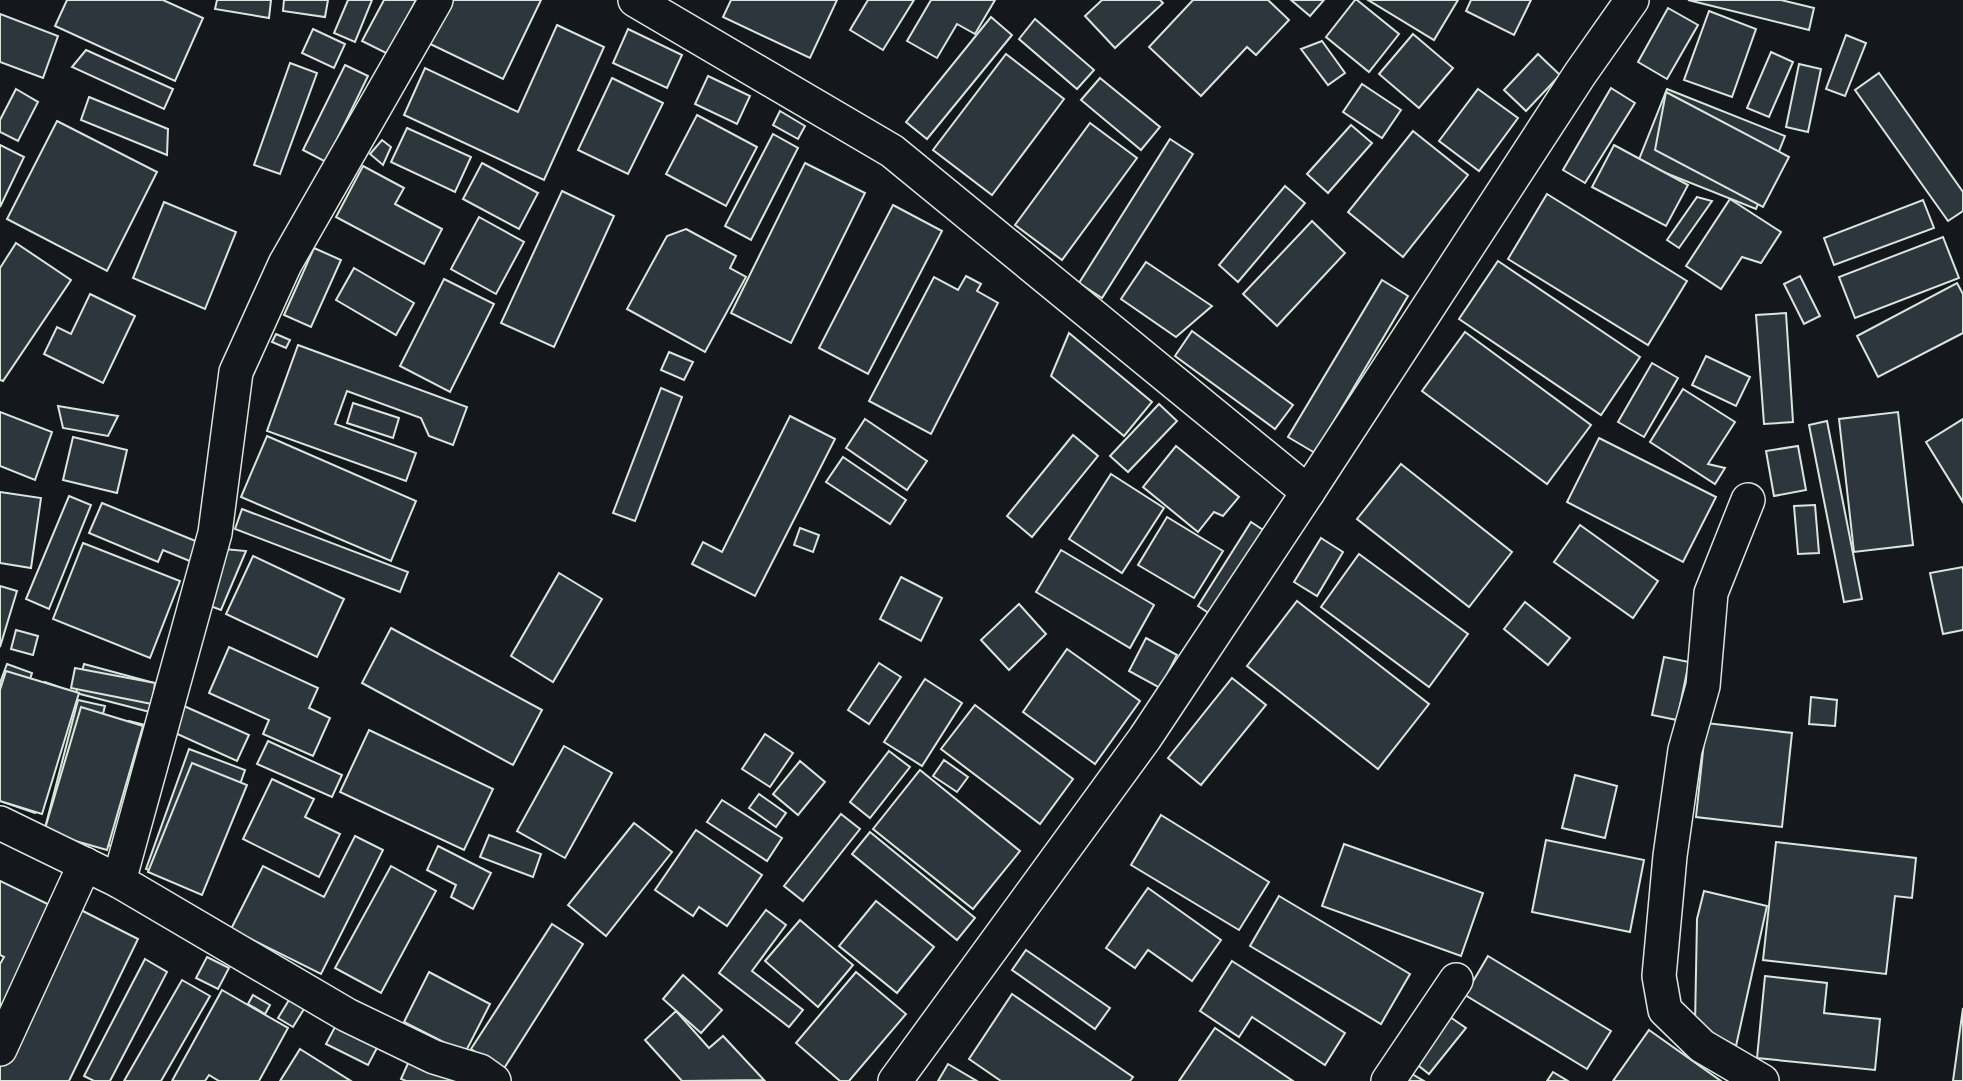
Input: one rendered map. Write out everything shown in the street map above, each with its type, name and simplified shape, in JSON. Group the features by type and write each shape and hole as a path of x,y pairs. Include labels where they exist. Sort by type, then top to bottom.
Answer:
{"street":[{"path":"119,881 215,533 236,372 285,264 436,0"},
{"path":"635,0 892,151 1308,492"},
{"path":"895,1081 1145,738 1580,74 1632,0"},
{"path":"1748,500 1711,593 1703,686 1685,750 1672,842 1659,976 1665,1010 1702,1046 1762,1081"},
{"path":"0,824 119,881 347,1016 434,1056 480,1071 494,1081"},
{"path":"0,1049 85,864"},
{"path":"1388,1081 1456,980"}],"building":[{"path":"67,0 163,0 203,18 175,81 55,26"},
{"path":"217,0 271,0 269,18 215,9"},
{"path":"284,0 328,0 325,17 283,11"},
{"path":"348,0 372,0 355,42 334,33"},
{"path":"384,0 416,0 388,54 362,41"},
{"path":"446,0 541,0 503,79 426,42"},
{"path":"731,0 837,0 810,58 723,17"},
{"path":"868,0 914,0 883,50 850,30"},
{"path":"931,0 995,0 975,34 957,24 937,58 907,41"},
{"path":"1102,0 1160,0 1163,3 1115,48 1085,16"},
{"path":"1193,0 1268,0 1289,20 1256,55 1247,47 1201,96 1149,47"},
{"path":"1291,0 1324,0 1310,16"},
{"path":"1355,0 1399,34 1369,72 1326,37"},
{"path":"1368,0 1458,0 1434,40"},
{"path":"1471,0 1531,0 1514,35 1466,11"},
{"path":"1688,0 1781,0 1814,8 1809,30"},
{"path":"1668,8 1698,25 1667,79 1638,62"},
{"path":"1709,11 1756,29 1732,97 1684,80"},
{"path":"0,14 58,36 43,78 0,62"},
{"path":"991,17 1012,35 927,139 906,122"},
{"path":"1035,19 1094,70 1077,89 1019,39"},
{"path":"557,25 604,47 544,180 404,115 425,68 518,112"},
{"path":"313,29 345,44 334,68 302,53"},
{"path":"628,29 682,55 667,88 613,63"},
{"path":"1413,34 1453,68 1419,108 1379,74"},
{"path":"1846,35 1866,43 1845,96 1826,89"},
{"path":"1322,41 1345,73 1328,85 1301,49"},
{"path":"86,50 173,89 164,109 72,67"},
{"path":"1771,52 1793,62 1769,117 1747,108"},
{"path":"1006,54 1064,99 992,195 933,150"},
{"path":"1538,54 1560,75 1526,111 1504,90"},
{"path":"290,63 317,73 280,174 254,165"},
{"path":"1799,64 1821,69 1808,132 1786,127"},
{"path":"345,65 368,76 326,162 303,150"},
{"path":"1879,73 1963,192 1963,211 1948,221 1855,90"},
{"path":"708,76 750,96 737,124 695,104"},
{"path":"612,78 663,103 628,174 578,150"},
{"path":"1100,78 1160,127 1141,150 1081,100"},
{"path":"1362,84 1401,110 1382,138 1343,112"},
{"path":"1611,88 1635,103 1585,183 1563,170"},
{"path":"16,89 38,102 18,141 0,132 0,120"},
{"path":"1478,89 1518,118 1479,171 1439,141"},
{"path":"1667,89 1785,136 1756,209 1638,162"},
{"path":"1666,92 1789,157 1763,207 1655,150"},
{"path":"89,97 168,129 167,155 81,120"},
{"path":"780,111 805,126 798,139 773,125"},
{"path":"697,115 757,147 726,206 666,174"},
{"path":"57,121 157,172 107,271 7,219"},
{"path":"1090,123 1137,158 1062,260 1015,225"},
{"path":"1351,125 1372,143 1328,193 1307,174"},
{"path":"407,128 471,157 455,192 391,162"},
{"path":"1413,131 1468,175 1403,257 1348,212"},
{"path":"773,134 798,148 751,240 725,226"},
{"path":"1170,139 1193,154 1102,298 1079,283"},
{"path":"382,140 391,147 383,165 370,154"},
{"path":"0,145 24,157 0,207"},
{"path":"1614,145 1688,185 1666,226 1592,187"},
{"path":"482,163 538,193 519,229 463,199"},
{"path":"805,163 865,193 791,343 731,313"},
{"path":"363,166 404,188 395,204 442,229 424,264 336,217"},
{"path":"1285,186 1305,203 1238,282 1219,265"},
{"path":"562,191 614,216 554,347 501,323"},
{"path":"1547,194 1687,281 1648,345 1508,259"},
{"path":"1697,197 1712,201 1679,248 1667,240"},
{"path":"1730,199 1781,232 1761,263 1742,257 1721,289 1686,266"},
{"path":"1923,200 1934,228 1834,265 1824,238"},
{"path":"164,202 236,232 205,309 133,278"},
{"path":"893,205 942,231 868,374 819,348"},
{"path":"479,217 524,242 496,294 451,269"},
{"path":"1312,221 1345,253 1277,326 1243,294"},
{"path":"686,229 736,256 730,268 746,277 705,352 627,309 667,236"},
{"path":"1943,237 1959,278 1855,318 1839,277"},
{"path":"16,243 71,280 3,381 0,380 0,268"},
{"path":"314,248 341,260 311,327 284,315"},
{"path":"1498,261 1640,357 1601,415 1459,319"},
{"path":"1146,262 1212,306 1176,337 1121,299"},
{"path":"354,268 414,303 396,335 336,300"},
{"path":"966,276 981,284 977,291 998,303 931,434 869,401 934,277 958,290"},
{"path":"1800,276 1820,316 1804,324 1784,284"},
{"path":"444,279 494,304 450,392 400,366"},
{"path":"1382,280 1408,296 1315,453 1288,437"},
{"path":"1957,283 1963,294 1963,333 1878,377 1857,336"},
{"path":"90,294 135,316 103,383 44,354 57,327 71,334"},
{"path":"1786,313 1793,422 1764,424 1756,315"},
{"path":"1192,331 1293,405 1275,429 1175,356"},
{"path":"1465,332 1591,425 1547,484 1422,391"},
{"path":"1069,333 1152,402 1124,436 1051,376"},
{"path":"276,334 290,340 286,348 272,342"},
{"path":"298,345 467,407 453,445 429,436 421,418 347,391 335,424 416,453 406,481 267,431"},
{"path":"669,352 693,362 684,380 661,370"},
{"path":"1706,356 1750,377 1736,406 1692,385"},
{"path":"1652,363 1678,378 1644,437 1618,422"},
{"path":"661,388 682,397 635,521 613,513"},
{"path":"1683,389 1735,422 1708,464 1725,468 1715,484 1650,442"},
{"path":"353,403 399,418 393,438 347,423"},
{"path":"1159,404 1177,421 1128,472 1110,456"},
{"path":"58,406 118,416 108,436 63,428"},
{"path":"0,412 52,432 35,480 0,466"},
{"path":"1898,412 1913,545 1854,552 1839,419"},
{"path":"790,416 835,439 755,596 692,564 703,542 722,552"},
{"path":"865,419 927,461 907,490 846,448"},
{"path":"1963,419 1963,502 1926,442"},
{"path":"1827,421 1862,599 1844,602 1809,425"},
{"path":"1073,435 1098,456 1032,537 1007,516"},
{"path":"267,436 416,501 391,561 241,497"},
{"path":"73,437 127,450 117,493 63,480"},
{"path":"1599,438 1716,497 1683,562 1567,502"},
{"path":"1176,446 1239,497 1223,516 1214,512 1198,532 1143,487"},
{"path":"1798,446 1806,490 1774,496 1766,451"},
{"path":"843,457 906,500 890,524 826,482"},
{"path":"1401,464 1512,552 1469,607 1357,519"},
{"path":"1111,474 1164,508 1122,573 1069,539"},
{"path":"0,492 41,498 31,568 0,563"},
{"path":"69,496 91,505 49,609 26,599"},
{"path":"102,503 198,542 197,564 163,550 158,562 89,533"},
{"path":"1815,505 1819,553 1798,554 1794,506"},
{"path":"242,509 408,572 400,592 235,529"},
{"path":"1167,517 1223,551 1194,598 1138,565"},
{"path":"1251,522 1271,535 1218,619 1198,606"},
{"path":"1580,525 1658,581 1633,618 1554,562"},
{"path":"800,528 819,535 813,552 794,545"},
{"path":"1321,538 1343,552 1317,596 1294,582"},
{"path":"83,543 180,581 150,658 53,619"},
{"path":"224,549 246,551 221,610 202,603"},
{"path":"1061,550 1154,605 1130,648 1036,592"},
{"path":"1359,554 1468,634 1429,687 1321,607"},
{"path":"253,556 344,599 317,657 226,614"},
{"path":"1963,567 1963,630 1943,634 1930,573"},
{"path":"559,573 602,599 553,682 511,656"},
{"path":"901,577 942,598 921,641 880,619"},
{"path":"0,586 17,591 0,647"},
{"path":"1297,601 1429,704 1378,769 1247,666"},
{"path":"1525,602 1570,638 1548,665 1504,629"},
{"path":"1019,604 1046,634 1009,670 981,640"},
{"path":"391,628 542,710 513,765 362,683"},
{"path":"16,630 38,636 33,655 11,649"},
{"path":"1146,638 1177,655 1160,688 1129,671"},
{"path":"229,647 318,688 309,708 330,718 313,756 263,734 269,720 209,693"},
{"path":"1067,649 1140,701 1095,764 1023,712"},
{"path":"1664,657 1689,662 1677,720 1652,715"},
{"path":"879,663 901,677 869,724 848,710"},
{"path":"7,664 32,673 12,731 26,737 45,682 76,693 35,813 0,801 0,683"},
{"path":"84,664 158,684 150,712 76,693"},
{"path":"75,668 155,683 152,704 71,688"},
{"path":"6,671 79,693 42,814 0,801 0,690"},
{"path":"1232,678 1266,705 1201,785 1168,758"},
{"path":"925,679 962,703 922,766 884,742"},
{"path":"1811,697 1837,700 1835,726 1809,724"},
{"path":"78,700 105,706 86,779 113,786 129,721 153,727 122,849 45,828"},
{"path":"175,702 249,735 237,761 164,728"},
{"path":"975,705 1073,779 1040,824 941,749"},
{"path":"81,707 143,726 107,850 44,832"},
{"path":"1706,723 1792,733 1782,827 1696,817"},
{"path":"369,730 493,789 464,850 340,792"},
{"path":"765,734 793,753 770,787 742,769"},
{"path":"268,741 342,775 332,797 257,764"},
{"path":"564,746 612,773 565,858 517,831"},
{"path":"189,749 245,770 203,890 146,869"},
{"path":"889,751 910,767 870,818 850,802"},
{"path":"944,760 968,777 957,792 933,776"},
{"path":"800,761 825,782 798,815 773,794"},
{"path":"192,763 247,785 202,895 148,872"},
{"path":"920,770 1020,851 973,909 873,829"},
{"path":"1575,775 1617,786 1605,838 1562,828"},
{"path":"272,779 314,799 305,817 340,834 319,877 243,839"},
{"path":"759,794 786,813 776,827 749,808"},
{"path":"722,800 782,838 767,861 707,822"},
{"path":"841,814 860,829 803,901 784,886"},
{"path":"1161,815 1269,882 1239,930 1131,865"},
{"path":"634,823 672,852 606,936 568,905"},
{"path":"696,830 762,875 727,926 699,907 693,916 655,890"},
{"path":"870,832 975,918 957,940 852,854"},
{"path":"489,835 541,854 533,877 480,857"},
{"path":"355,836 383,850 321,974 231,929 263,866 324,897"},
{"path":"1546,840 1644,860 1630,932 1532,912"},
{"path":"1776,842 1916,858 1912,898 1895,896 1886,974 1763,960"},
{"path":"1344,844 1483,893 1461,956 1322,906"},
{"path":"438,846 491,873 473,909 451,897 456,885 427,870"},
{"path":"391,866 436,891 381,993 335,968"},
{"path":"0,881 58,909 0,1034 0,964 4,957 0,955"},
{"path":"1148,888 1221,940 1192,981 1148,950 1135,968 1106,948"},
{"path":"1704,891 1767,906 1736,1046 1695,1025 1697,919"},
{"path":"1279,896 1410,974 1381,1024 1250,946"},
{"path":"876,901 934,947 897,993 839,946"},
{"path":"75,907 138,939 69,1081 0,1081 0,1061"},
{"path":"766,910 786,925 752,971 803,1010 789,1027 719,973"},
{"path":"800,920 853,965 818,1007 765,961"},
{"path":"552,924 583,944 503,1070 471,1049"},
{"path":"1026,950 1110,1008 1095,1029 1012,970"},
{"path":"1488,956 1611,1031 1587,1069 1465,995"},
{"path":"207,957 229,968 218,989 196,978"},
{"path":"145,959 167,972 110,1081 94,1081 84,1076"},
{"path":"1232,961 1345,1033 1325,1065 1252,1017 1239,1037 1200,1011"},
{"path":"429,972 490,1004 465,1053 404,1022"},
{"path":"856,972 906,1014 849,1081 840,1081 796,1043"},
{"path":"683,975 722,1010 701,1033 663,999"},
{"path":"1765,976 1827,983 1824,1013 1880,1019 1875,1070 1757,1058"},
{"path":"182,980 210,996 161,1081 124,1081"},
{"path":"222,990 288,1028 259,1081 219,1081 209,1075 205,1081 172,1081"},
{"path":"1012,994 1133,1077 1130,1081 1001,1081 969,1059"},
{"path":"253,995 270,1005 265,1014 248,1004"},
{"path":"289,1000 304,1009 293,1027 278,1018"},
{"path":"1963,1008 1963,1081 1953,1081"},
{"path":"676,1011 709,1048 723,1036 764,1080 682,1081 645,1040"},
{"path":"1450,1017 1466,1028 1429,1074 1414,1062"},
{"path":"336,1025 378,1046 368,1065 326,1044"},
{"path":"1215,1028 1293,1081 1179,1081"},
{"path":"1649,1030 1721,1081 1613,1081"},
{"path":"300,1049 351,1081 280,1081"},
{"path":"409,1061 453,1080 453,1081 401,1079"},
{"path":"948,1064 977,1081 938,1081"},
{"path":"1553,1072 1568,1081 1547,1081"},
{"path":"1412,1074 1424,1081 1408,1081"}]}
